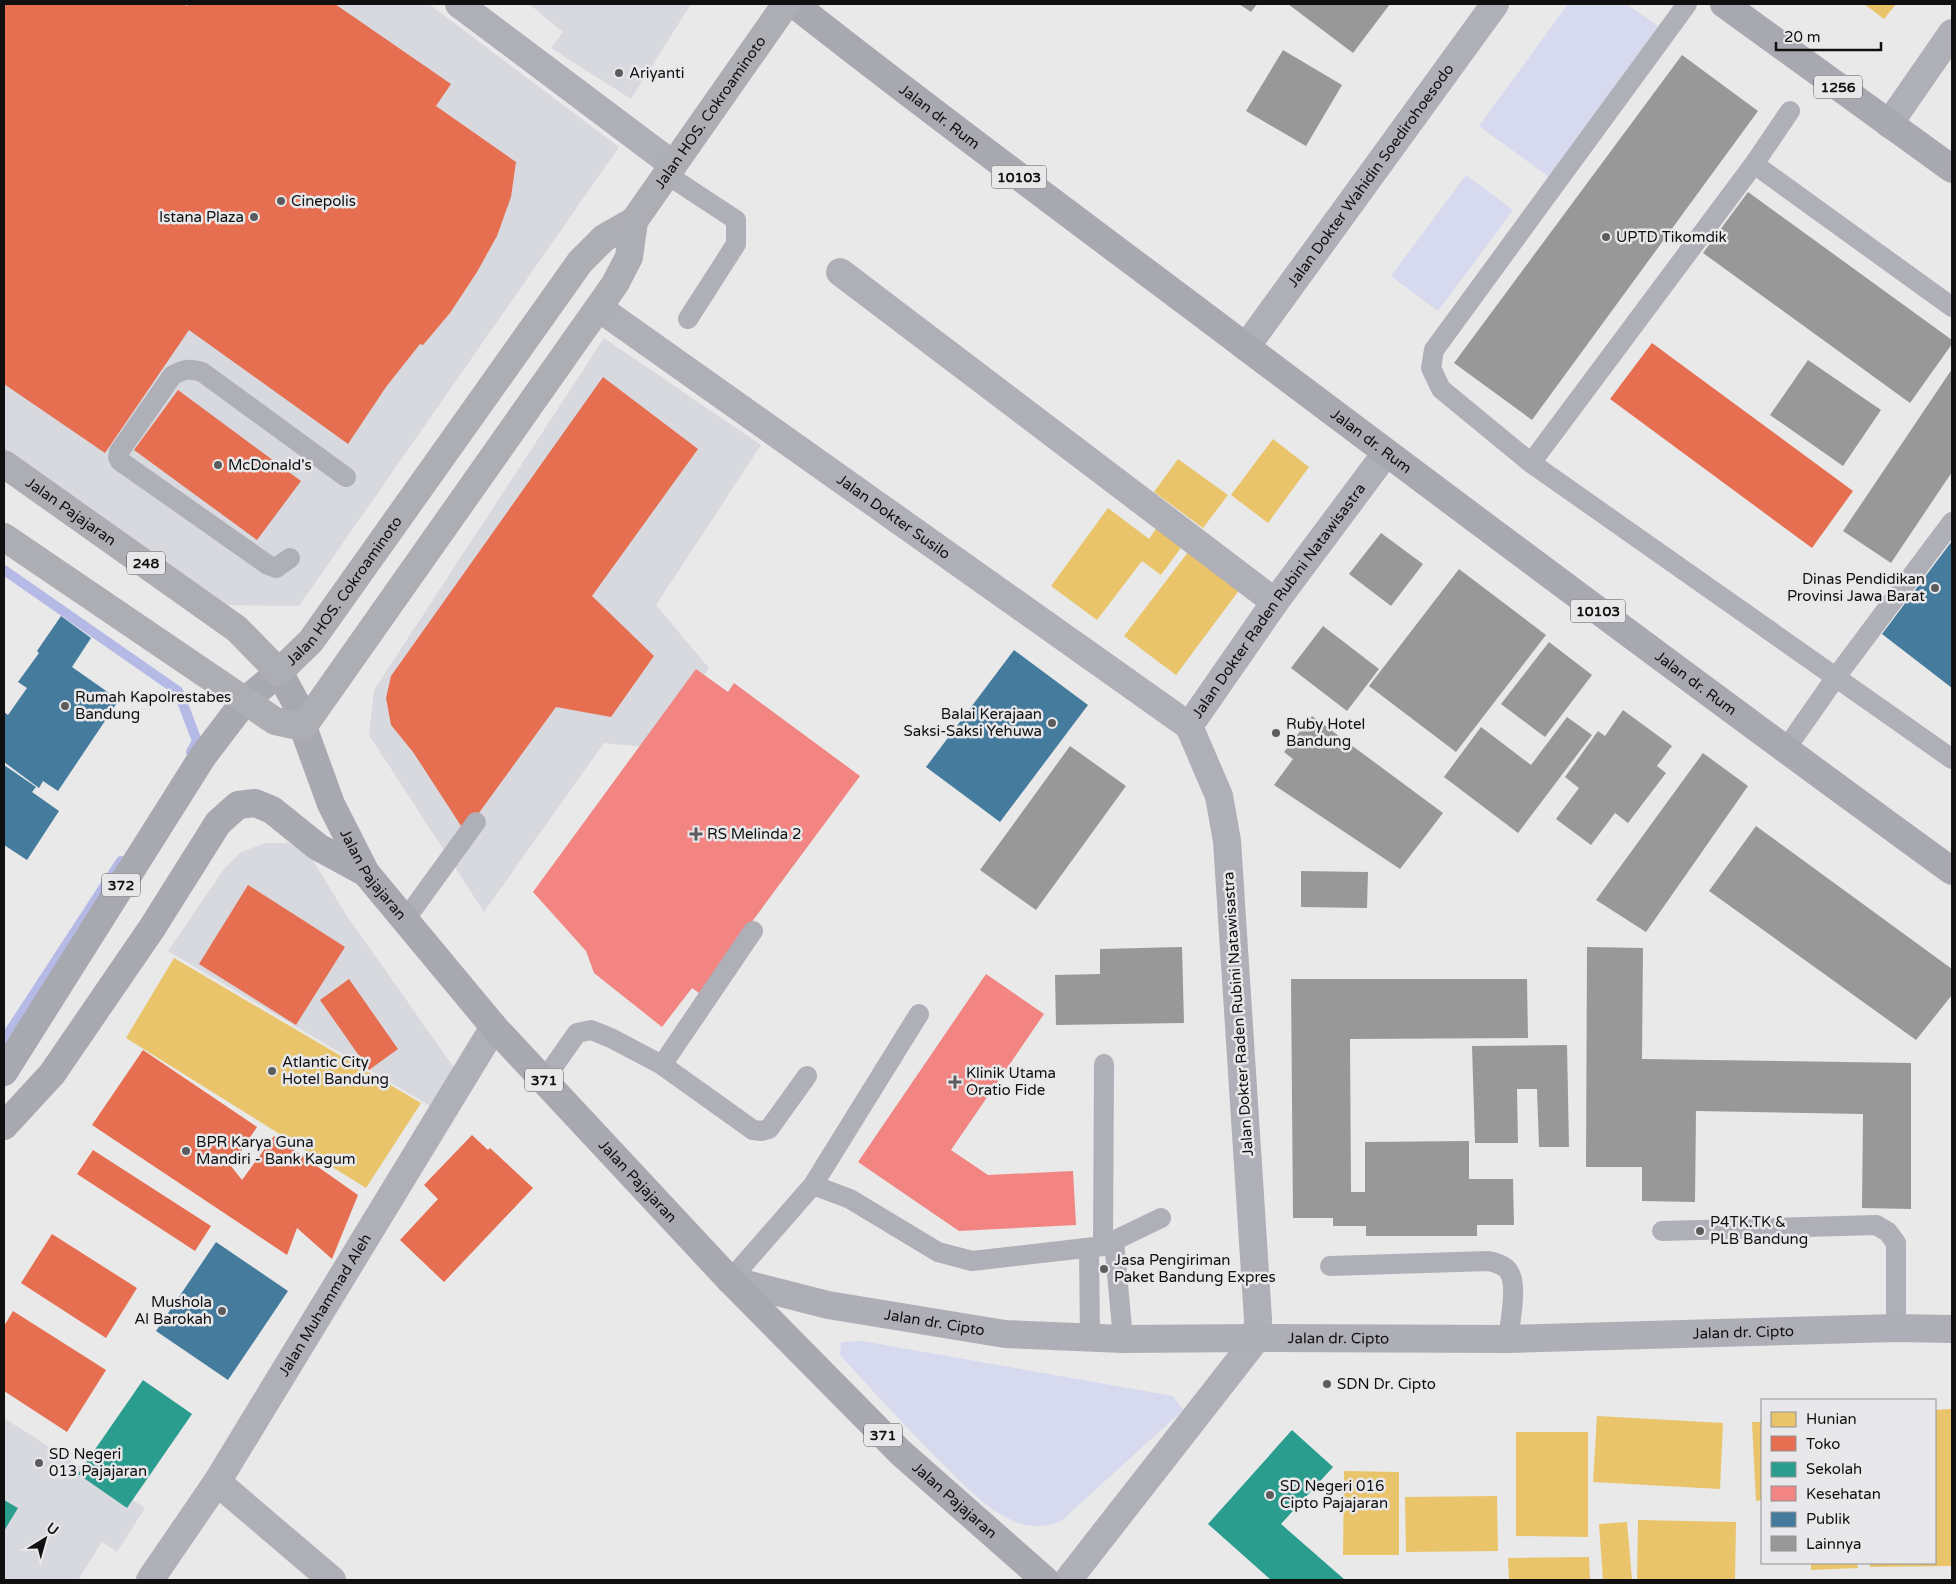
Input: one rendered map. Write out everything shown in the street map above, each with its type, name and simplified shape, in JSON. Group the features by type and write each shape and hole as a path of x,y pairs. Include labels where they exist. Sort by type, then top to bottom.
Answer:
{"highway":[{"name":"Jalan HOS. Cokroaminoto","path":"279,672 311,641 580,262 604,238 634,220 786,4"},
{"name":"Jalan HOS. Cokroaminoto","path":"303,727 615,284 630,256 634,220"},
{"name":"Jalan Pajajaran","path":"4,464 237,629 279,672"},
{"path":"4,537 275,721 303,727"}],"main road":[{"name":"Jalan dr. Rum","path":"794,4 884,75 1386,453 1785,750 1952,871"},
{"name":"1256","path":"1724,4 1952,169"},
{"name":"Jalan HOS. Cokroaminoto","path":"4,1072 203,756 245,701 279,672"},
{"name":"Jalan Pajajaran","path":"279,672 297,705 331,804 366,873 494,1027 730,1280 901,1453 1045,1580"},
{"path":"4,1126 52,1074 152,928 218,823 238,805 255,803 272,810 318,847 366,873"},
{"name":"Jalan dr. Cipto","path":"730,1280 828,1305 1005,1334 1122,1339 1508,1339 1896,1328 1952,1329"}],"street":[{"path":"459,4 669,169"},
{"name":"Jalan Dokter Wahidin Soedirohoesodo","path":"1246,347 1495,4"},
{"path":"1889,124 1952,33"},
{"path":"840,272 1276,602"},
{"name":"Jalan Dokter Susilo","path":"599,308 1189,726"},
{"name":"Jalan Dokter Raden Rubini Natawisastra","path":"1257,1338 1258,1319 1227,841 1219,796 1189,726 1276,602 1386,453"},
{"name":"Jalan Muhammad Aleh","path":"150,1580 217,1482 494,1027"},
{"path":"1068,1580 1257,1338"},
{"path":"217,1482 332,1580"}],"lane":[{"path":"1688,4 1434,350 1431,368 1441,389 1531,463 1952,759"},
{"path":"1531,463 1754,164 1790,111"},
{"path":"1754,164 1952,307"},
{"path":"669,169 736,220 736,244 688,319"},
{"path":"290,558 276,568 268,565 120,461 118,457 119,452 172,376 180,371 192,368 202,372 346,476"},
{"path":"1785,750 1836,677 1952,522"},
{"path":"405,920 476,822"},
{"path":"662,1065 753,931"},
{"path":"730,1280 813,1186 919,1014"},
{"path":"544,1080 577,1033 584,1030 600,1032 662,1065 753,1130 761,1132 769,1129 807,1076"},
{"path":"1090,1337 1102,1245 1104,1064"},
{"path":"813,1186 850,1199 938,1252 972,1261 1102,1245 1161,1218"},
{"path":"1662,1231 1876,1225 1888,1232 1896,1243 1896,1328"},
{"path":"1102,1245 1122,1339"},
{"path":"1330,1266 1489,1261 1503,1266 1509,1271 1513,1281 1508,1339"}],"shaded area":[{"name":"Istana Plaza","path":"4,4 429,4 619,147 299,606 215,605 4,453"},
{"name":"Ariyanti","path":"529,4 691,4 631,99 551,48 563,32"},
{"path":"1568,4 1626,4 1658,26 1549,177 1479,126"},
{"path":"1466,175 1513,210 1438,311 1391,276"},
{"path":"604,338 761,445 656,605 709,668 655,748 604,743 484,912 369,735 374,690"},
{"path":"265,843 289,843 306,849 347,916 455,1069 432,1107 168,951 224,869 241,852"},
{"path":"862,1341 1173,1396 1183,1410 1060,1522 1043,1526 1027,1525 1016,1522 997,1512 971,1491 840,1355 841,1342"},
{"name":"SD Negeri 013 Pajajaran","path":"4,1418 145,1508 117,1552 102,1542 78,1580 4,1580"}],"building: Hunian":[{"path":"1864,4 1896,4 1884,19"},
{"path":"1273,439 1309,467 1268,523 1231,495"},
{"path":"1178,459 1228,495 1203,528 1154,492"},
{"path":"1108,508 1149,539 1160,523 1186,541 1161,575 1142,561 1097,620 1051,586"},
{"path":"1192,547 1243,585 1176,675 1124,636"},
{"name":"Atlantic City Hotel Bandung","path":"174,958 421,1103 366,1188 126,1038"},
{"path":"1952,1409 1952,1566 1870,1567 1870,1564 1936,1564 1936,1410"},
{"path":"1597,1416 1723,1423 1720,1489 1593,1482"},
{"path":"1752,1422 1761,1422 1761,1500 1756,1501"},
{"path":"1516,1432 1588,1432 1588,1537 1516,1536"},
{"path":"1344,1471 1399,1472 1399,1555 1343,1555"},
{"path":"1497,1496 1498,1551 1406,1552 1405,1497"},
{"path":"1638,1520 1736,1522 1735,1580 1637,1580"},
{"path":"1627,1522 1632,1580 1603,1580 1599,1524"},
{"path":"1589,1557 1590,1580 1509,1580 1508,1558"},
{"path":"1811,1564 1857,1564 1858,1568 1811,1570"}],"building: Toko":[{"name":"Istana Plaza","path":"4,4 184,4 187,6 188,4 335,4 451,84 436,106 516,162 511,197 497,236 477,272 450,313 423,345 420,344 386,387 348,444 189,330 105,453 4,384"},
{"path":"1652,343 1853,491 1812,548 1610,399"},
{"path":"603,377 698,449 592,596 654,656 611,717 556,707 465,832 413,752 391,725 386,698 391,676"},
{"name":"McDonald's","path":"178,390 301,481 257,540 134,450"},
{"path":"248,885 345,947 296,1025 199,964"},
{"path":"349,979 398,1049 369,1070 320,1000"},
{"name":"BPR Karya Guna Mandiri - Bank Kagum","path":"143,1050 257,1127 231,1166 242,1180 274,1136 358,1195 332,1259 297,1228 287,1255 92,1125"},
{"path":"472,1135 488,1150 490,1148 533,1188 444,1282 400,1240 438,1199 424,1185"},
{"path":"93,1150 211,1226 195,1251 77,1174"},
{"path":"52,1234 137,1288 106,1338 21,1283"},
{"path":"13,1311 106,1370 67,1432 4,1391 4,1326"}],"building: Sekolah":[{"path":"143,1380 192,1414 127,1508 78,1474"},
{"name":"SD Negeri 016 Cipto Pajajaran","path":"1292,1430 1333,1467 1281,1524 1345,1580 1271,1580 1208,1524"},
{"path":"4,1500 18,1508 4,1531"}],"building: Kesehatan":[{"name":"RS Melinda 2","path":"696,669 728,692 734,683 860,776 699,993 692,988 662,1027 594,973 586,951 533,892"},
{"name":"Klinik Utama Oratio Fide","path":"986,974 1044,1014 951,1150 988,1175 1073,1171 1076,1225 959,1231 858,1162"}],"building: Publik":[{"name":"Dinas Pendidikan Provinsi Jawa Barat","path":"1952,541 1952,688 1882,634"},
{"name":"Rumah Kapolrestabes Bandung","path":"61,616 91,638 72,667 119,700 58,791 43,781 39,788 4,762 4,712 8,715 27,688 18,682 39,653 37,651"},
{"path":"1014,650 1088,705 1000,822 926,767"},
{"path":"4,765 36,787 32,792 59,811 27,860 4,845"},
{"name":"Mushola Al Barokah","path":"216,1242 288,1291 228,1380 156,1331"}],"building: Lainnya":[{"path":"1239,4 1257,4 1251,12"},
{"path":"1288,4 1390,4 1353,53"},
{"path":"1283,50 1342,85 1306,146 1246,111"},
{"name":"UPTD Tikomdik","path":"1682,55 1758,111 1532,420 1454,363"},
{"path":"1748,192 1952,340 1952,344 1910,403 1703,253"},
{"path":"1808,360 1881,410 1843,466 1770,415"},
{"path":"1952,369 1952,472 1891,563 1843,531"},
{"path":"1381,533 1423,564 1391,606 1349,574"},
{"path":"1459,569 1546,635 1456,752 1369,686"},
{"path":"1323,626 1379,669 1347,711 1291,668"},
{"path":"1549,642 1592,675 1545,737 1501,704"},
{"path":"1623,710 1672,746 1657,766 1666,773 1628,823 1615,813 1591,845 1556,819 1579,788 1565,777 1598,731 1605,736"},
{"path":"1312,716 1443,813 1400,869 1274,785 1293,759 1284,752"},
{"path":"1567,717 1592,735 1518,833 1444,777 1481,727 1531,765"},
{"path":"1070,746 1126,786 1036,910 980,870"},
{"path":"1703,753 1748,786 1646,932 1596,900"},
{"path":"1756,826 1952,969 1952,995 1916,1040 1709,891"},
{"path":"1301,871 1368,872 1367,908 1301,907"},
{"path":"1182,947 1184,1023 1056,1025 1055,975 1100,974 1100,949"},
{"path":"1587,947 1643,948 1642,1059 1911,1063 1911,1209 1862,1208 1863,1114 1696,1111 1695,1202 1642,1201 1642,1167 1586,1167"},
{"path":"1291,979 1527,979 1528,1038 1350,1039 1351,1192 1365,1192 1365,1142 1469,1141 1469,1179 1513,1179 1514,1225 1477,1225 1477,1236 1366,1236 1366,1226 1333,1226 1333,1218 1293,1218"},
{"path":"1567,1045 1569,1147 1539,1147 1537,1089 1517,1089 1518,1143 1475,1143 1472,1046"}],"waterway":[{"path":"4,570 178,691 197,741 191,752"},
{"path":"4,1040 121,861"}],"place":[{"name":"Ariyanti","path":"619,73"},
{"name":"Cinepolis","path":"281,201"},
{"name":"Istana Plaza","path":"254,217"},
{"name":"UPTD Tikomdik","path":"1606,237"},
{"name":"McDonald's","path":"218,465"},
{"name":"Dinas Pendidikan Provinsi Jawa Barat","path":"1935,588"},
{"name":"Rumah Kapolrestabes Bandung","path":"65,706"},
{"name":"Balai Kerajaan Saksi-Saksi Yehuwa","path":"1052,723"},
{"name":"Ruby Hotel Bandung","path":"1276,733"},
{"name":"RS Melinda 2","path":"696,834"},
{"name":"Atlantic City Hotel Bandung","path":"272,1071"},
{"name":"Klinik Utama Oratio Fide","path":"955,1082"},
{"name":"BPR Karya Guna Mandiri - Bank Kagum","path":"186,1151"},
{"name":"P4TK.TK & PLB Bandung","path":"1700,1231"},
{"name":"Jasa Pengiriman Paket Bandung Expres","path":"1104,1269"},
{"name":"Mushola Al Barokah","path":"222,1311"},
{"name":"SDN Dr. Cipto","path":"1327,1384"},
{"name":"SD Negeri 013 Pajajaran","path":"39,1463"},
{"name":"SD Negeri 016 Cipto Pajajaran","path":"1270,1495"}]}
